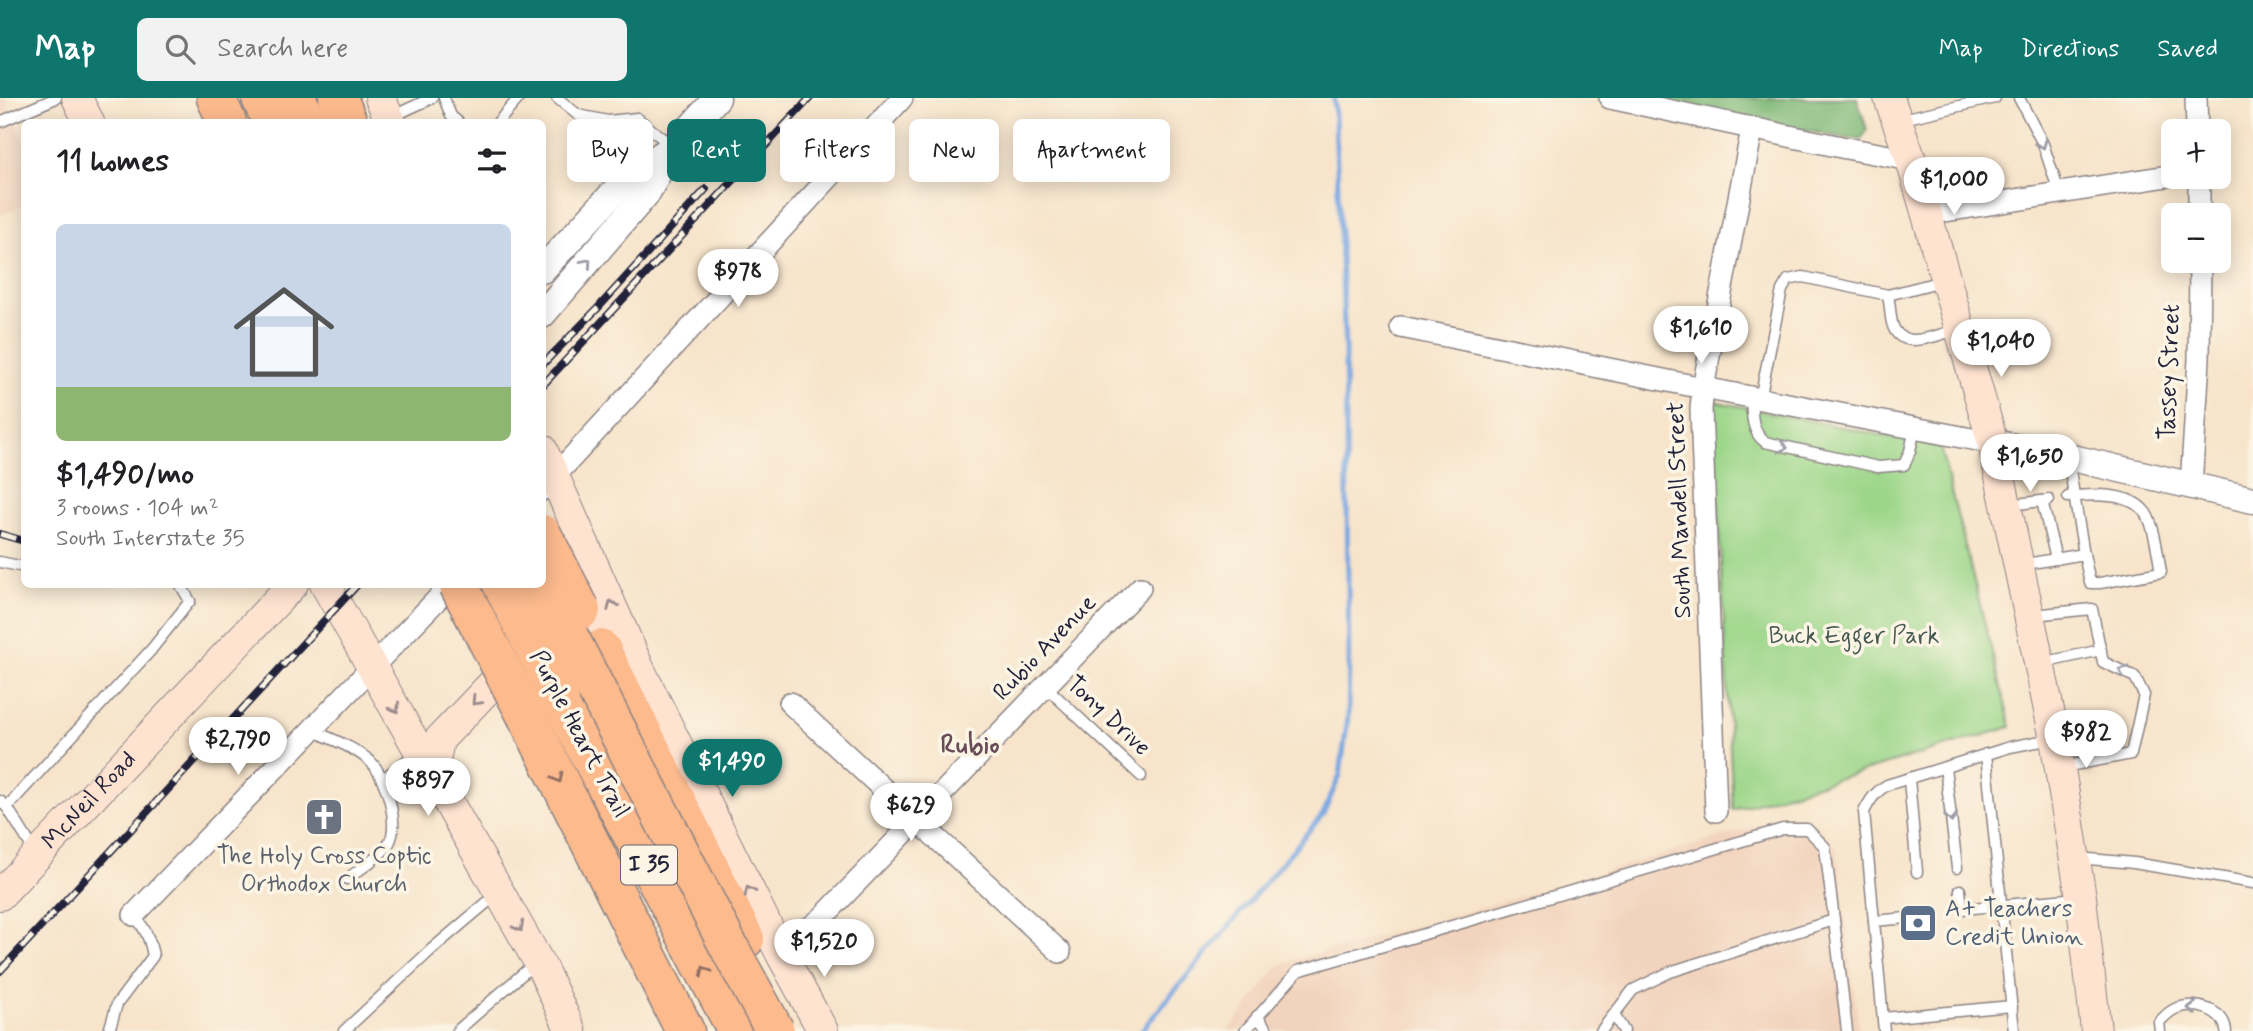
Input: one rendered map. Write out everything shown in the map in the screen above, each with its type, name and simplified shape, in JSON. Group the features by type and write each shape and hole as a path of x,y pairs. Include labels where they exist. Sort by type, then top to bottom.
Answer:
{"highway":[{"path":"216,98 226,119"},
{"path":"261,98 271,119"},
{"path":"296,98 306,119"},
{"path":"338,98 347,119"},
{"path":"546,542 792,1031"},
{"name":"Purple Heart Trail","path":"460,588 685,1031"},
{"name":"Purple Heart Trail","path":"504,588 560,700 737,1031"},
{"path":"544,588 775,1031"}],"main road":[{"path":"77,98 88,119"},
{"path":"1893,109 1911,160 1960,328 1993,443 2007,505 2058,753 2081,897 2096,1031"},
{"path":"549,483 780,953 823,1031"},
{"name":"McNeil Road","path":"0,895 289,588"},
{"path":"327,588 537,961 571,1031"},
{"path":"435,778 439,740 550,623 565,618 581,619 600,630 639,668"}],"street":[{"path":"699,119 718,98"},
{"path":"549,483 902,98"},
{"path":"1610,98 1911,160"},
{"path":"2196,98 2197,119"},
{"name":"South Mandell Street","path":"1716,811 1703,388 1752,128"},
{"path":"546,266 628,177 667,151"},
{"path":"546,309 647,193 667,158"},
{"path":"1926,214 2161,177"},
{"name":"Tassey Street","path":"2190,485 2199,360 2200,273"},
{"path":"1401,327 2068,457 2128,485 2190,485 2253,500"},
{"path":"134,915 448,588"},
{"name":"Rubio Avenue","path":"780,953 822,918 1140,588"},
{"path":"790,703 1060,952"}],"lane":[{"path":"0,122 56,98"},
{"path":"386,113 432,98"},
{"path":"444,98 454,119"},
{"path":"501,119 519,98"},
{"path":"557,98 578,115 608,121 637,118 667,142"},
{"path":"1893,109 1995,98"},
{"path":"2019,98 2043,144 2059,192"},
{"path":"1915,428 1904,465 1878,467 1761,440 1755,430 1756,398 1782,289 1788,280 1803,277 1888,295 1946,280"},
{"path":"1888,295 1892,323 1903,339 1911,341 1960,328"},
{"path":"2068,457 2071,496 2090,583 2161,572 2152,528 2146,513 2133,501 2128,485 2071,496"},
{"path":"2007,505 2045,500 2056,559"},
{"path":"2020,565 2084,554"},
{"path":"0,562 21,566"},
{"path":"37,855 4,804 151,650 190,601 182,588"},
{"path":"1884,1031 1864,812 1870,800 1879,790 2010,747 2058,753 2131,754 2144,695 2135,677 2103,662 2092,609 2031,615"},
{"path":"2040,663 2101,650"},
{"name":"Tony Drive","path":"1045,686 1141,776"},
{"path":"312,730 372,763 382,780 391,806 393,836 387,847 347,879"},
{"path":"382,780 419,751"},
{"path":"1986,754 2014,1031"},
{"path":"1945,767 1957,868"},
{"path":"1909,779 1917,872"},
{"path":"1245,1031 1298,971 1783,829 1807,829 1825,847 1847,1031"},
{"path":"2075,858 2134,863 2253,883"},
{"path":"1960,890 1962,909 2081,897"},
{"path":"344,1031 432,949 499,892"},
{"path":"109,1031 117,1004 153,956 150,937 134,915"},
{"path":"1874,921 1907,918"},
{"path":"1601,1031 1633,990 1670,972 1834,920"},
{"path":"457,1031 537,961"},
{"path":"1883,1018 2012,1006"},
{"path":"2160,1031 2159,1022 2168,1012 2189,1006 2212,1010 2225,1023 2225,1031"},
{"path":"1614,1015 1624,1031"},
{"path":"1257,1016 1268,1031"}],"shaded area":[{"path":"0,98 5,98 21,136 21,206 0,215"},
{"path":"1785,818 1812,823 1837,847 1859,1031 1228,1031 1280,964 1440,920"}],"green space":[{"path":"1635,98 1857,98 1867,130 1861,140 1845,138"},
{"name":"Buck Egger Park","path":"1713,401 1940,447 2011,727 1733,810"}],"waterway":[{"path":"1141,1031 1323,814 1340,775 1348,717 1349,660 1345,347 1334,98"}],"railway":[{"path":"546,382 810,98"},
{"path":"546,361 706,189"},
{"path":"0,534 21,540"},
{"path":"0,971 354,588"}],"place":[{"name":"The Holy Cross Coptic Orthodox Church","path":"324,817"},
{"name":"A+ Teachers Credit Union","path":"1918,923"}],"district":[{"name":"Rubio","path":"970,746"}]}
